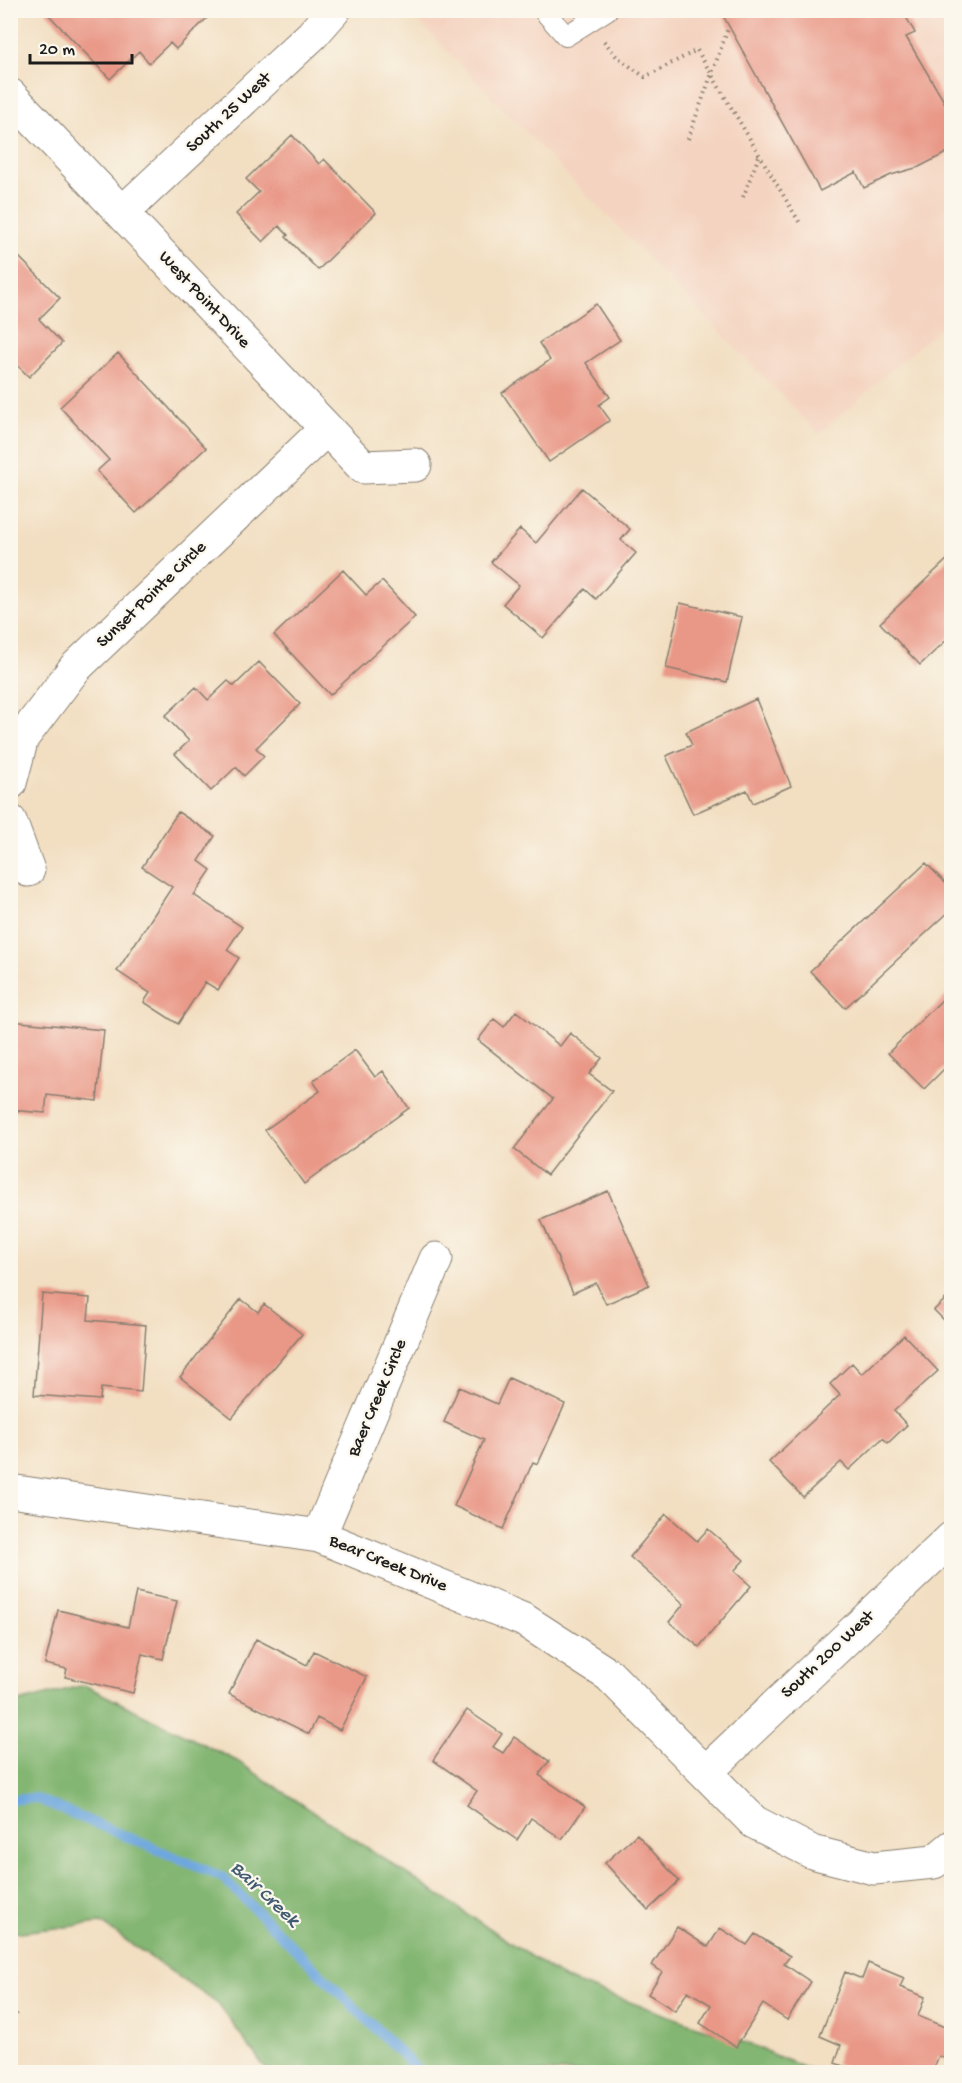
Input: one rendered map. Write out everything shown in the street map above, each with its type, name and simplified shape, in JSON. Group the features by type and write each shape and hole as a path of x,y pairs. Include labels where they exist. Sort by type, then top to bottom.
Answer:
{"street":[{"name":"South 25 West","path":"122,213 312,34 333,10"},
{"name":"West Point Drive","path":"10,95 363,467 414,465"},
{"name":"Sunset Pointe Circle","path":"10,783 22,738 75,668 326,429"},
{"path":"10,822 28,870"},
{"name":"Baer Creek Circle","path":"319,1536 436,1259"},
{"name":"Bear Creek Drive","path":"10,1491 319,1536 524,1620 609,1675 754,1822 812,1852 874,1868 934,1862 951,1847"},
{"name":"South 200 West","path":"706,1773 951,1538"}],"lane":[{"path":"543,10 566,36 607,10"}],"path":[{"path":"688,139 729,26"},
{"path":"603,40 617,57 645,77 697,50 801,225"},
{"path":"743,197 759,155"}],"shaded area":[{"path":"408,11 951,11 951,318 819,434"}],"green space":[{"path":"84,1685 237,1761 565,1979 751,2045 815,2072 268,2072 218,2004 101,1923 11,1933 11,1704"}],"building":[{"path":"48,10 215,10 176,49 170,43 149,63 139,51 110,79 46,12"},
{"path":"720,10 902,10 915,33 906,37 952,115 952,150 919,167 891,175 864,188 856,172 820,191"},
{"path":"292,135 319,164 324,159 376,213 318,270 286,237 288,235 279,226 263,242 236,214 259,192 246,179"},
{"path":"10,248 60,298 39,319 62,343 29,377 10,358"},
{"path":"596,304 620,340 586,363 610,397 599,405 610,420 549,462 502,393 550,360 539,343"},
{"path":"118,353 206,448 136,513 97,471 109,460 60,407"},
{"path":"582,488 630,529 621,540 636,553 596,599 585,589 543,638 503,604 519,585 491,562 520,529 536,543"},
{"path":"952,555 952,635 920,665 880,623"},
{"path":"343,570 366,595 382,581 415,617 330,695 274,635"},
{"path":"680,603 742,617 727,682 666,668"},
{"path":"259,662 300,704 256,748 264,756 244,776 236,767 211,791 175,754 189,741 165,716 196,687 208,700 228,681 234,686"},
{"path":"756,699 791,786 753,803 747,790 693,814 666,756 692,745 686,732"},
{"path":"178,812 215,836 199,861 211,870 194,895 242,927 227,950 239,958 218,990 205,982 178,1024 144,1002 150,993 117,971 172,887 142,867"},
{"path":"926,863 952,890 952,909 845,1008 810,971"},
{"path":"952,990 952,1061 924,1089 888,1053"},
{"path":"516,1011 560,1046 570,1033 602,1058 589,1074 612,1091 547,1175 514,1149 553,1099 478,1040 494,1019 504,1027"},
{"path":"10,1021 104,1030 97,1101 47,1095 45,1113 10,1110"},
{"path":"355,1050 375,1077 383,1071 409,1108 304,1184 265,1130 320,1091 313,1081"},
{"path":"608,1191 649,1285 606,1304 596,1283 573,1293 541,1220"},
{"path":"952,1293 952,1328 934,1310"},
{"path":"42,1294 90,1298 88,1320 146,1325 141,1392 101,1388 100,1400 34,1395"},
{"path":"241,1299 258,1312 264,1304 302,1334 232,1418 180,1377"},
{"path":"904,1335 938,1371 894,1411 907,1425 888,1443 883,1438 849,1470 841,1462 803,1497 769,1462 840,1395 830,1384 852,1363 862,1374"},
{"path":"509,1378 565,1404 538,1464 533,1462 503,1529 454,1506 484,1440 444,1422 459,1387 497,1404"},
{"path":"666,1514 697,1541 708,1529 744,1560 734,1571 751,1586 699,1647 669,1622 684,1604 630,1557"},
{"path":"136,1592 177,1601 163,1659 142,1654 133,1693 65,1677 67,1669 45,1664 58,1610 128,1627"},
{"path":"256,1639 307,1665 314,1651 367,1677 340,1730 317,1718 309,1734 229,1694"},
{"path":"467,1710 502,1734 493,1747 503,1753 514,1737 549,1761 539,1775 585,1807 562,1839 531,1818 517,1840 467,1805 477,1791 433,1760"},
{"path":"637,1834 679,1881 648,1910 605,1863"},
{"path":"677,1927 708,1947 720,1928 747,1945 755,1934 790,1956 784,1964 811,1982 787,2020 763,2004 736,2047 700,2023 711,2005 688,1991 675,2011 648,1994 662,1972 652,1965"},
{"path":"868,1963 904,1978 900,1987 925,1997 918,2016 952,2030 952,2061 939,2056 932,2072 859,2072 835,2063 841,2045 820,2036 845,1972 862,1979"},
{"path":"10,2007 17,2014 10,2021"}],"waterway":[{"name":"Bair Creek","path":"10,1800 35,1798 222,1877 420,2072"}]}
